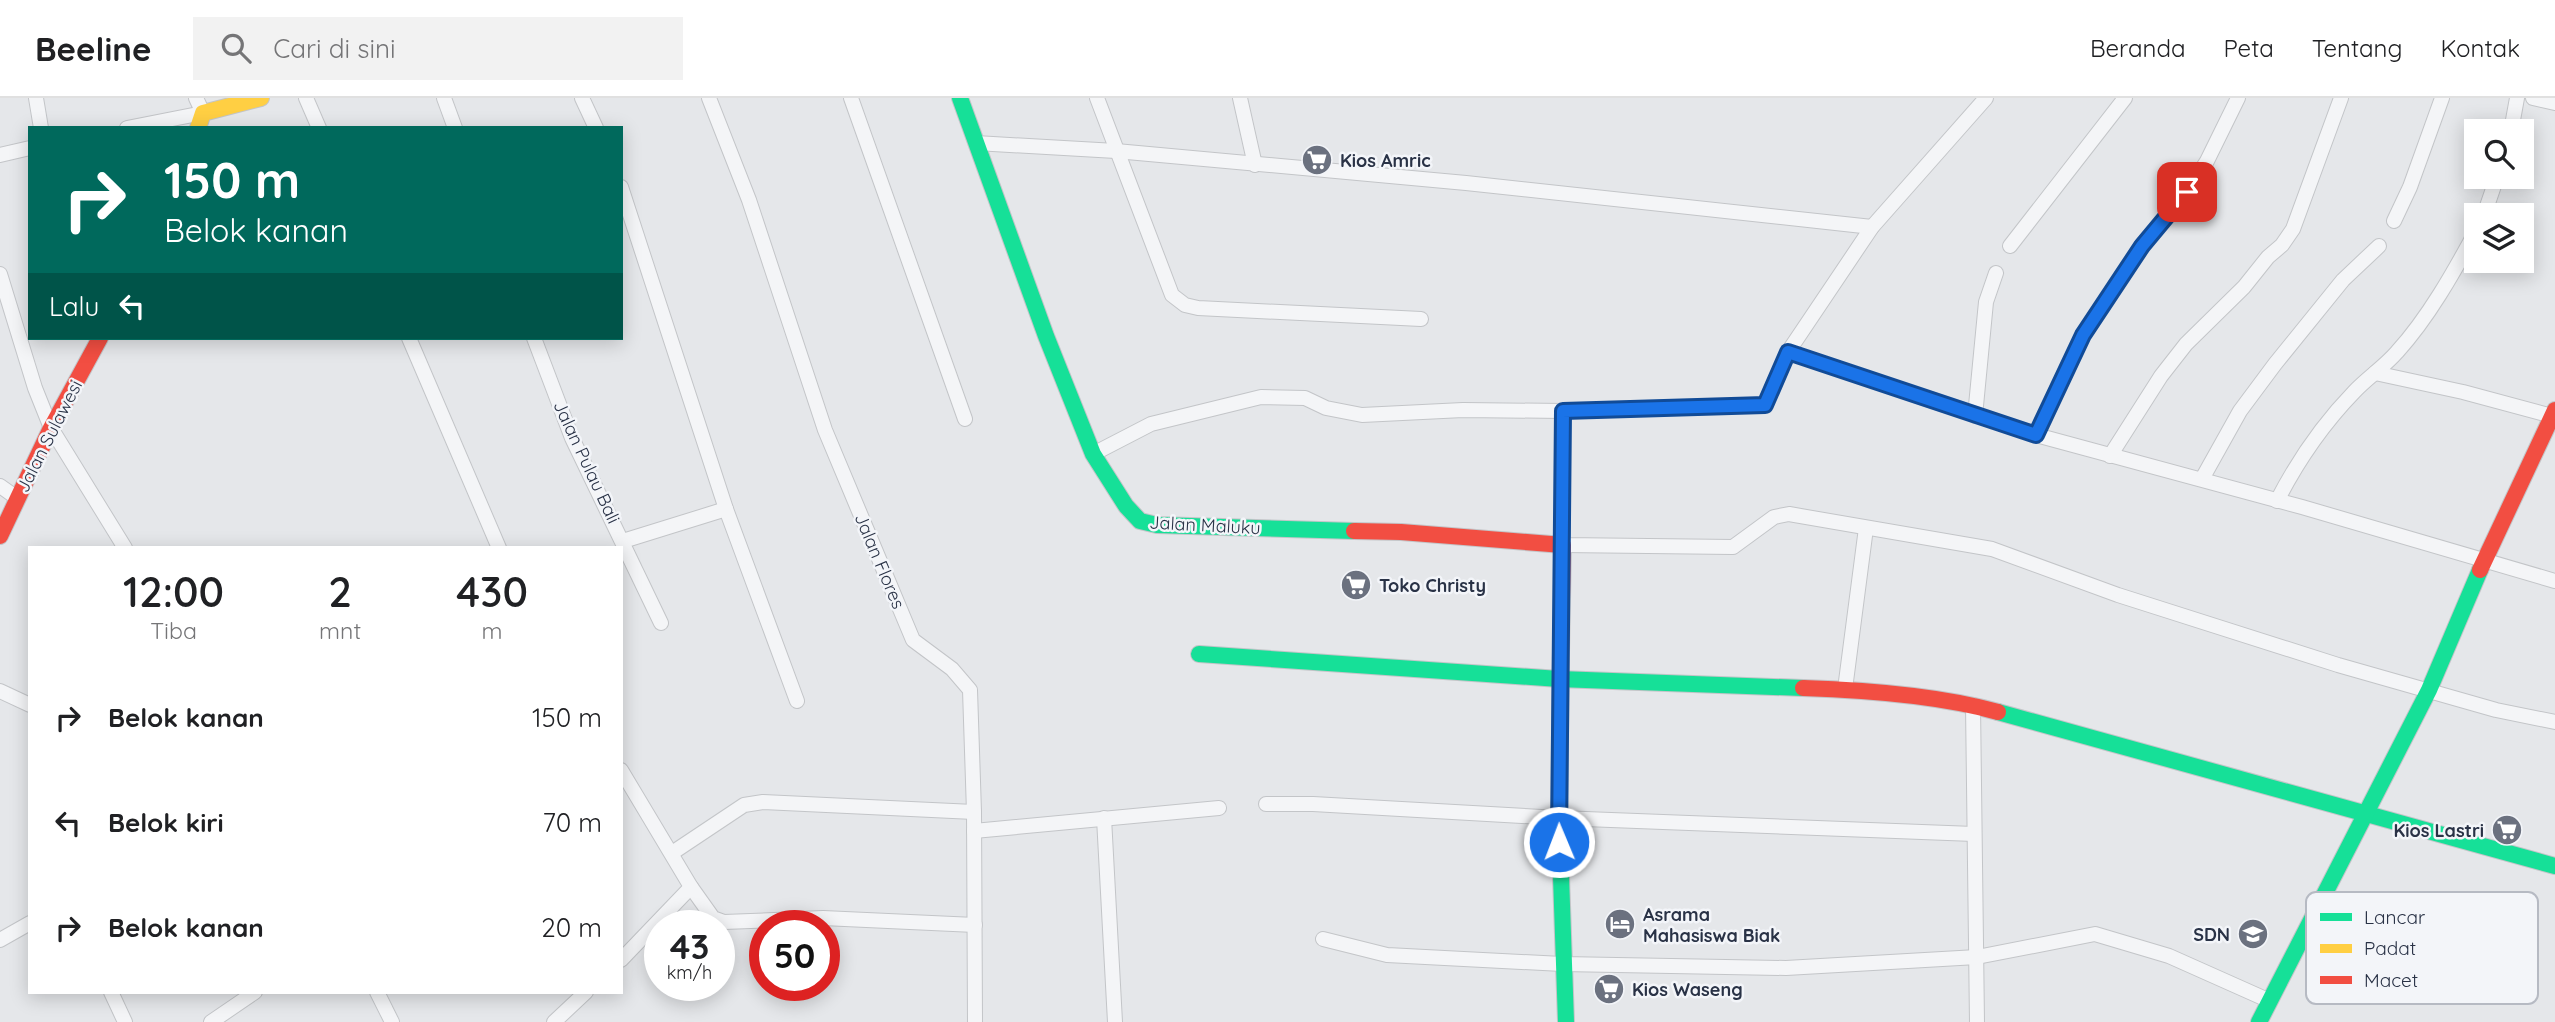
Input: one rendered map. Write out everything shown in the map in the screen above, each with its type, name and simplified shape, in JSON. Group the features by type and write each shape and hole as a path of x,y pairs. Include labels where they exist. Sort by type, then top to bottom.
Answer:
{"street":[{"path":"36,98 41,126"},
{"path":"137,126 261,98"},
{"path":"306,98 318,126"},
{"path":"444,98 454,126"},
{"path":"582,98 595,126"},
{"name":"Jalan Flores","path":"709,98 749,200 825,430 913,640 952,669 971,690 975,1022"},
{"path":"851,98 965,419"},
{"name":"Jalan Maluku","path":"960,98 1045,335 1093,454 1126,506 1140,521 1150,524 1401,532 1563,545"},
{"path":"1097,98 1172,295 1185,305 1198,308 1421,319"},
{"path":"1240,98 1255,165"},
{"path":"1093,454 1151,424 1261,397 1305,398 1326,408 1362,415 1463,410 1563,411 1765,405 1788,352 1872,227 1986,98"},
{"path":"2010,246 2125,98"},
{"path":"2036,435 2083,335 2142,246 2194,182 2228,123 2238,98"},
{"path":"2110,456 2161,376 2186,344 2244,287 2268,257 2282,246 2293,229 2341,98"},
{"path":"2394,221 2410,187 2442,98"},
{"path":"2513,119 2517,98"},
{"path":"2533,98 2555,103"},
{"path":"976,143 1116,151 1466,183 1872,227"},
{"path":"0,155 28,148"},
{"path":"623,193 726,509 797,701"},
{"path":"2202,479 2240,411 2275,364 2343,280 2379,246"},
{"path":"2277,501 2297,463 2316,435 2355,390 2398,352 2448,283 2464,253"},
{"path":"1975,416 1986,302 1996,273"},
{"path":"0,274 34,388 51,428 124,546"},
{"name":"Jalan Sulawesi","path":"0,536 51,428 99,340"},
{"path":"410,340 498,546"},
{"name":"Jalan Pulau Bali","path":"535,340 572,438 661,623"},
{"path":"1788,352 2036,435 2202,479 2555,581"},
{"path":"2326,892 2429,690 2484,561 2554,413 2375,373"},
{"path":"1563,411 1559,818 1566,1022"},
{"path":"0,486 17,498"},
{"path":"623,541 726,509"},
{"path":"1563,545 1733,547 1780,514 1992,548 2118,595 2338,665 2496,710 2555,722"},
{"path":"1846,689 1866,528"},
{"path":"1199,654 1559,679 1846,689 1973,705 2555,866"},
{"path":"0,691 28,704"},
{"path":"1973,705 1977,1022"},
{"path":"623,773 691,887 713,918 724,922 823,918 975,925"},
{"path":"671,853 744,805 762,802 974,812"},
{"path":"1265,804 1974,834"},
{"path":"974,831 1219,808"},
{"path":"1104,818 1115,1022"},
{"path":"623,958 691,887"},
{"path":"0,940 28,924"},
{"path":"2259,1022 2306,931"},
{"path":"1324,939 1387,955 1562,964 1786,968 1977,957 2095,934 2169,956 2270,1001"},
{"path":"112,994 125,1022"},
{"path":"211,1022 252,994"},
{"path":"378,994 392,1022"},
{"path":"554,1022 584,994"}],"traffic: fast":[{"path":"960,98 1046,336 1093,454 1126,506 1140,521 1157,525 1354,531"},
{"path":"2326,892 2429,690 2480,570"},
{"path":"1561,652 1559,818 1566,1022"},
{"path":"1199,654 1559,679 1803,688"},
{"path":"1998,712 2555,866"},
{"path":"2259,1022 2306,930"}],"traffic: slow":[{"path":"199,126 203,113 261,98"}],"traffic: jam":[{"path":"0,536 51,428 99,340"},
{"path":"2480,570 2555,410"},
{"path":"1354,531 1401,532 1563,545 1561,652"},
{"path":"1803,688 1901,694 1951,701 1998,712"}],"place":[{"name":"Kios Amric","path":"1317,160"},
{"name":"Toko Christy","path":"1356,585"},
{"name":"Kios Lastri","path":"2507,830"},
{"name":"Asrama Mahasiswa Biak","path":"1620,924"},
{"name":"SDN","path":"2253,934"},
{"name":"Kios Waseng","path":"1609,989"}],"route":[{"path":"1559,842 1563,411 1765,405 1788,352 2036,435 2083,335 2142,246 2187,192"}]}
